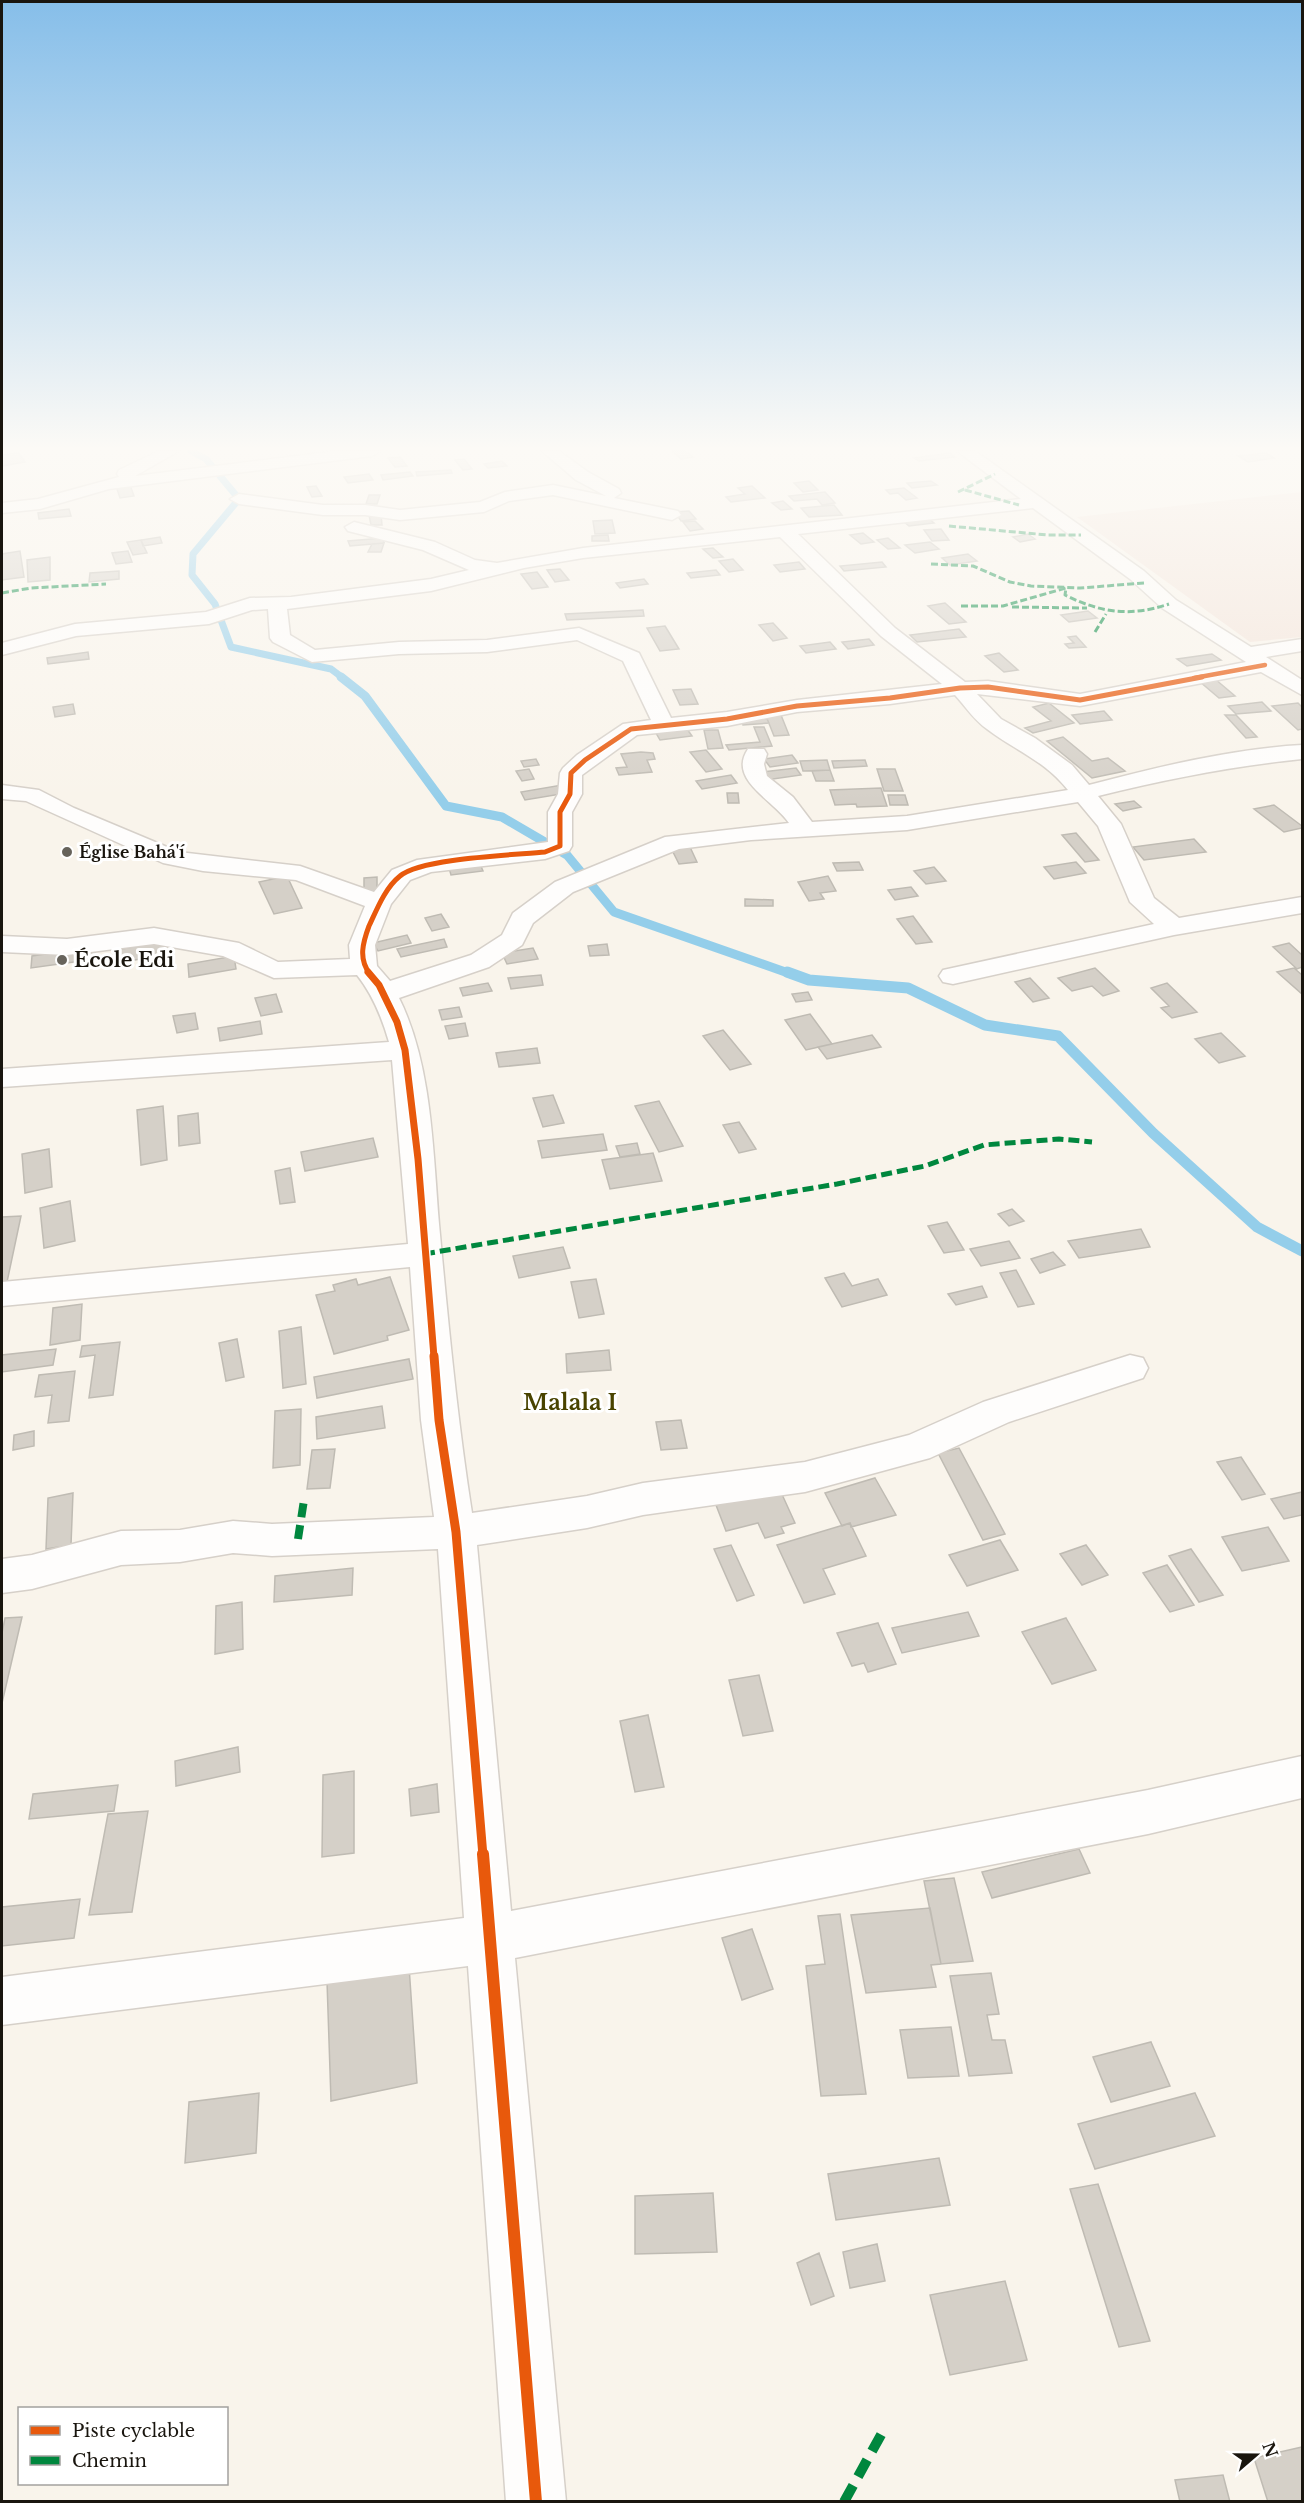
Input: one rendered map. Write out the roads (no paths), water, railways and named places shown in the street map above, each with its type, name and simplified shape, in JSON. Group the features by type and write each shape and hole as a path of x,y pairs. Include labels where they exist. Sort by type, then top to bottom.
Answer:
{"street":[{"path":"2,649 75,630 199,620 250,604 277,605 431,585 495,568"},
{"path":"822,568 888,632 960,688 993,724 1027,742 1055,763 1085,793 1109,824 1143,902 1174,927"},
{"path":"1127,568 1169,604 1302,689"},
{"path":"277,605 280,638 312,656 399,648 487,646 579,634 632,657 664,726"},
{"path":"1247,654 1302,645"},
{"path":"536,2502 456,1532 439,1420 418,1159 405,1050 397,1022 374,981 362,945 379,903 400,875 426,865 545,852 560,846 560,812 570,794 570,773 585,759 606,748 631,729 727,719 796,706 890,698 960,688 988,687 1080,700 1265,665"},
{"path":"2,944 67,947 154,936 230,949 274,970 374,981 415,981 480,961 513,939 522,919 564,887 674,842 907,823 1057,800 1165,773 1259,756 1302,752"},
{"path":"756,754 753,764 756,779 773,789 793,808 806,831"},
{"path":"2,792 31,795 66,813 172,858 203,864 300,873 379,903"},
{"path":"952,976 1174,927 1302,905"},
{"path":"2,1078 405,1050"},
{"path":"2,1294 424,1254"},
{"path":"2,1576 32,1572 121,1548 180,1546 232,1537 272,1540 456,1532 587,1512 643,1498 805,1477 917,1448 996,1412 1130,1368"},
{"path":"2,2001 490,1939 760,1885 1148,1812 1302,1777"}],"waterway":[{"path":"192,568 192,575 215,604 231,647 331,669 343,678"},
{"path":"341,677 365,696 446,806 502,817 567,855 614,912 791,974"},
{"path":"787,972 809,980 908,988 985,1025 1058,1036 1153,1133 1257,1227 1302,1251"}],"place":[{"name":"Église Bahá'í","path":"67,852"},
{"name":"École Edi","path":"62,960"}],"district":[{"name":"Malala I","path":"570,1402"}]}
